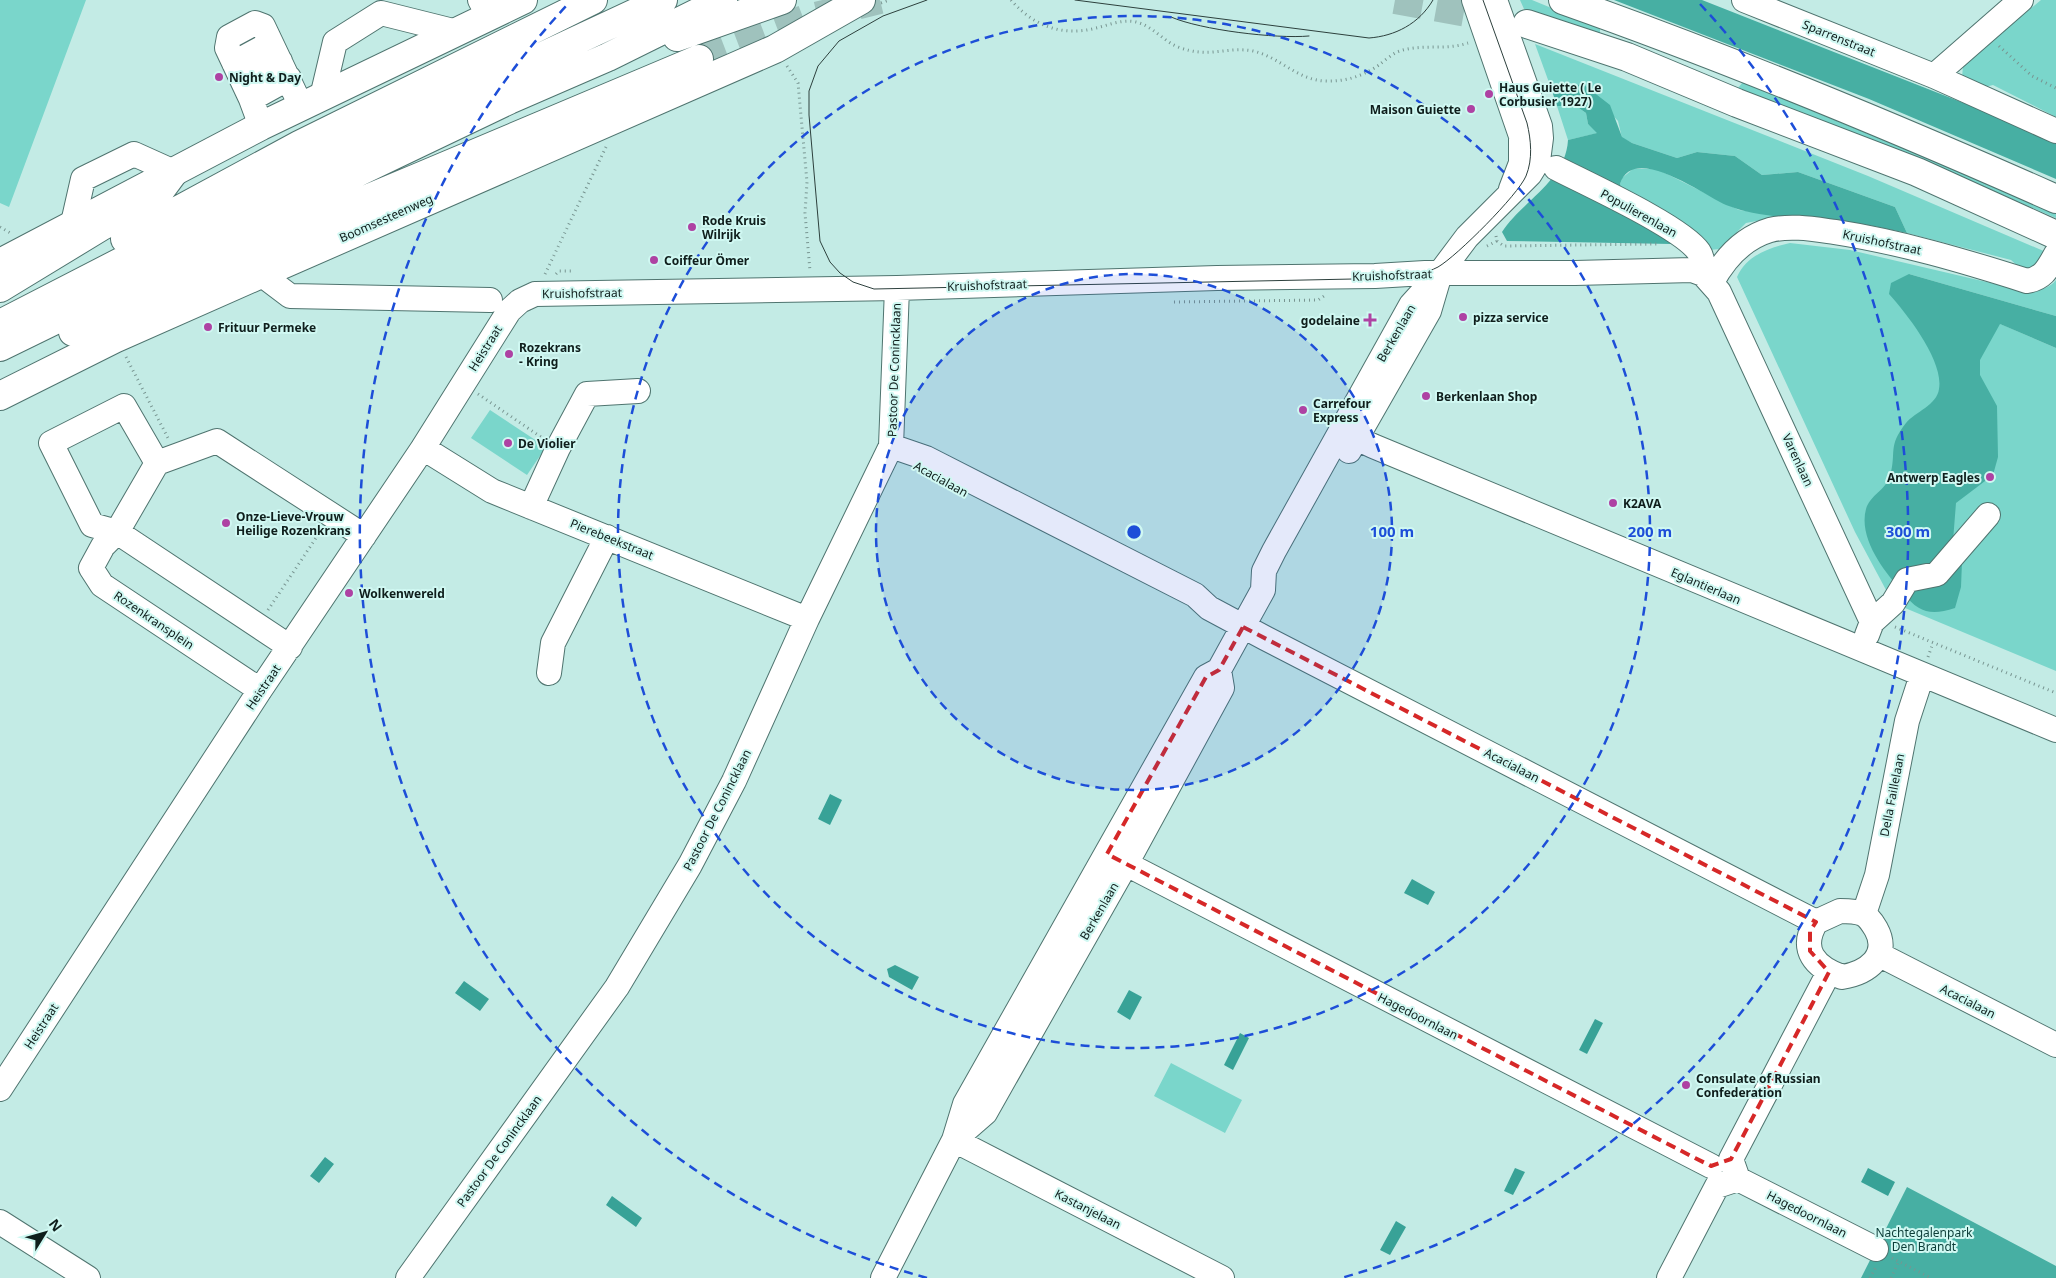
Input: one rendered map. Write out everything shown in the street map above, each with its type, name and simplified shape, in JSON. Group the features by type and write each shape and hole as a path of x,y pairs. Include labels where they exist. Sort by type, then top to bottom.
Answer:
{"main road":[{"path":"0,263 261,126 457,32 484,8 523,0"},
{"path":"0,308 299,145 593,0"},
{"path":"0,324 311,164 663,0"},
{"path":"0,347 500,104 608,57 723,0"},
{"path":"608,57 705,29 782,0"},
{"name":"Boomsesteenweg","path":"0,396 114,339 260,274 779,54 861,0"},
{"path":"1562,0 1738,65 1872,118 2056,199"},
{"path":"1527,24 1627,57 1737,103 1917,172 2056,235"},
{"path":"0,368 98,320 348,207 699,59"},
{"path":"0,288 102,226 154,199 174,172"}],"street":[{"path":"1474,0 1521,136 1521,163 1509,193"},
{"path":"1495,0 1537,116 1541,138 1535,168 1509,193"},
{"name":"Sparrenstraat","path":"1744,0 1934,76 2056,131"},
{"path":"1934,76 1983,33 2006,5"},
{"path":"311,102 335,42 381,13 457,32"},
{"path":"278,56 311,102"},
{"path":"240,77 278,56"},
{"path":"240,77 278,56"},
{"path":"240,77 261,126"},
{"name":"Populierenlaan","path":"1556,168 1682,236 1700,253 1707,278"},
{"name":"Kruishofstraat","path":"1440,273 1467,236 1509,193"},
{"name":"Kruishofstraat","path":"535,294 812,290 1440,273 1575,273 1680,269 1692,270 1707,278 1743,243 1770,230 1789,228 1858,236 1913,248 2026,281 2037,279 2045,273 2056,254"},
{"name":"Berkenlaan","path":"883,1278 954,1140 984,1113 1116,859 1206,677 1219,670 1263,590 1264,571 1349,434 1411,304 1440,273"},
{"path":"260,274 290,296 490,300"},
{"name":"Varenlaan","path":"1707,278 1719,292 1872,622"},
{"name":"Pastoor De Conincklaan","path":"408,1278 617,987 658,921 734,781 807,619 891,446 897,288"},
{"name":"Heistraat","path":"0,1088 260,690 423,448 509,311 520,301 535,294"},
{"path":"531,507 558,448 587,394 638,391"},
{"path":"290,647 117,532 92,525 51,443 124,406 167,460 217,442 364,536"},
{"name":"Eglantierlaan","path":"1349,434 1860,650 2056,730"},
{"name":"Acacialaan","path":"891,446 926,458 1195,595 1209,608 1243,626 1816,922"},
{"name":"Pierebeekstraat","path":"423,448 492,491 807,619"},
{"name":"Rozenkransplein","path":"167,460 117,532 103,546 91,568 102,585 260,690"},
{"path":"1860,650 1872,622 1893,603 1906,580 1937,574 1988,516"},
{"path":"549,673 554,643 607,537"},
{"name":"Della Faillelaan","path":"1864,914 1877,874 1906,722 1922,675"},
{"name":"Hagedoornlaan","path":"1116,859 1724,1173 1876,1249"},
{"path":"1840,911 1864,914 1873,923 1879,934 1880,955 1874,964 1854,975 1842,977 1821,967 1810,951 1809,940 1816,922 1840,911"},
{"name":"Acacialaan","path":"1880,955 2056,1046"},
{"path":"1669,1278 1829,972"},
{"name":"Kastanjelaan","path":"954,1140 1222,1278"},
{"path":"0,1222 88,1278"}],"path":[{"path":"1011,0 1029,16 1052,29 1079,31 1116,22 1135,22 1144,24 1170,43 1201,54 1252,51 1266,56 1301,76 1324,81 1345,80 1359,76 1396,53 1408,50 1453,48 1472,42"},
{"path":"1983,33 2032,76 2056,88"},
{"path":"779,54 798,83 807,182 805,213 812,290"},
{"path":"535,294 608,142"},
{"path":"1497,241 1504,246 1663,244"},
{"path":"124,353 167,460"},
{"path":"463,384 558,448"},
{"path":"257,626 332,514"},
{"path":"1933,644 2056,693"},
{"path":"1876,1249 1931,1278"},
{"path":"1891,1278 1899,1261"}],"highlighted area":[{"path":"1243,627 1816,922 1810,931 1810,951 1829,972 1731,1159 1711,1166 1107,854 1206,677 1219,670"}],"shaded area":[{"path":"0,0 86,0 9,207 0,203"},
{"path":"1520,0 1532,0 1600,28 1600,33 1524,9"},
{"path":"2041,0 2056,0 2056,117 1993,85 1981,88 1962,78 1963,66 1968,60"},
{"path":"1535,44 1868,176 2046,252 2036,268 2022,270 2011,260 1907,233 1895,207 1798,172 1762,175 1735,156 1697,152 1677,158 1632,143 1622,138 1618,121 1583,84 1551,88"},
{"path":"1743,82 2056,212 2056,218 1954,174 1738,88"},
{"path":"1557,106 1576,106 1586,113 1588,124 1598,133 1568,140"},
{"path":"1633,169 1657,169 1739,210 1782,216 1746,223 1720,249 1709,250 1623,191 1620,184 1622,178"},
{"path":"1790,243 1850,250 2021,289 2034,290 2046,288 2056,280 2056,316 1909,274 1938,297 2056,348 2056,671 1893,603 1855,532 1737,277 1752,258 1766,250"},
{"name":"De Violier","path":"490,410 546,447 527,475 471,438"},
{"path":"830,794 842,800 830,825 818,819"},
{"path":"1412,879 1435,892 1428,905 1404,893"},
{"path":"895,965 919,977 912,990 889,977 887,969"},
{"path":"464,981 489,999 480,1011 455,993"},
{"path":"1129,990 1142,997 1130,1020 1117,1012"},
{"path":"1595,1019 1603,1023 1587,1054 1579,1050"},
{"path":"1240,1033 1249,1038 1233,1070 1224,1065"},
{"path":"1171,1063 1242,1100 1225,1133 1154,1096"},
{"path":"325,1157 334,1164 319,1183 310,1176"},
{"path":"1515,1168 1525,1172 1513,1195 1504,1191"},
{"path":"1868,1168 1895,1182 1888,1196 1861,1182"},
{"path":"612,1196 642,1218 636,1227 606,1205"},
{"path":"1396,1221 1406,1227 1390,1255 1380,1250"}],"green space":[{"path":"1614,0 1702,0 1989,113 2056,144 2056,179 1869,99"},
{"path":"1583,84 1610,105 1622,137 1632,143 1677,158 1697,152 1735,156 1762,175 1798,172 1895,207 1907,233 1854,223 1771,216 1741,210 1726,205 1670,175 1639,168 1627,172 1620,184 1623,191 1674,242 1672,244 1507,241 1502,232 1560,167 1568,140 1597,133 1588,124 1586,113 1576,106 1557,106 1551,88"},
{"path":"1909,274 2056,316 2056,348 2000,324 1980,360 1980,375 1997,406 1998,457 1993,475 1956,503 1953,541 1962,562 1961,587 1955,608 1939,612 1920,609 1909,600 1881,565 1869,543 1866,532 1866,509 1874,496 1888,481 1892,468 1896,438 1910,419 1934,400 1939,389 1936,365 1923,338 1889,294 1891,283"},
{"name":"Nachtegalenpark Den Brandt","path":"1907,1187 2056,1266 2056,1278 1861,1278"}],"tunnel":[{"path":"699,59 804,19 880,0"},
{"path":"1395,0 1501,19"}],"tram line":[{"path":"927,0 883,16 839,41 818,66 809,91 809,115 820,241 830,262 840,273 853,282 874,289 1401,278 1415,276 1438,267 1459,251 1512,197 1526,176 1530,163 1527,123 1483,0"},
{"path":"1075,0 1369,38 1388,35 1406,27 1421,16 1433,0"},
{"path":"1171,17 1219,30 1259,35 1309,36"}],"place":[{"name":"Night & Day","path":"219,77"},
{"name":"Haus Guiette ( Le Corbusier 1927)","path":"1489,94"},
{"name":"Maison Guiette","path":"1471,109"},
{"name":"Rode Kruis Wilrijk","path":"692,227"},
{"name":"Coiffeur Ömer","path":"654,260"},
{"name":"pizza service","path":"1463,317"},
{"name":"godelaine","path":"1370,320"},
{"name":"Frituur Permeke","path":"208,327"},
{"name":"Rozekrans - Kring","path":"509,354"},
{"name":"Berkenlaan Shop","path":"1426,396"},
{"name":"Carrefour Express","path":"1303,410"},
{"name":"De Violier","path":"508,443"},
{"name":"Antwerp Eagles","path":"1990,477"},
{"name":"K2AVA","path":"1613,503"},
{"name":"Onze-Lieve-Vrouw Heilige Rozenkrans","path":"226,523"},
{"name":"Wolkenwereld","path":"349,593"},
{"name":"Consulate of Russian Confederation","path":"1686,1085"}]}
